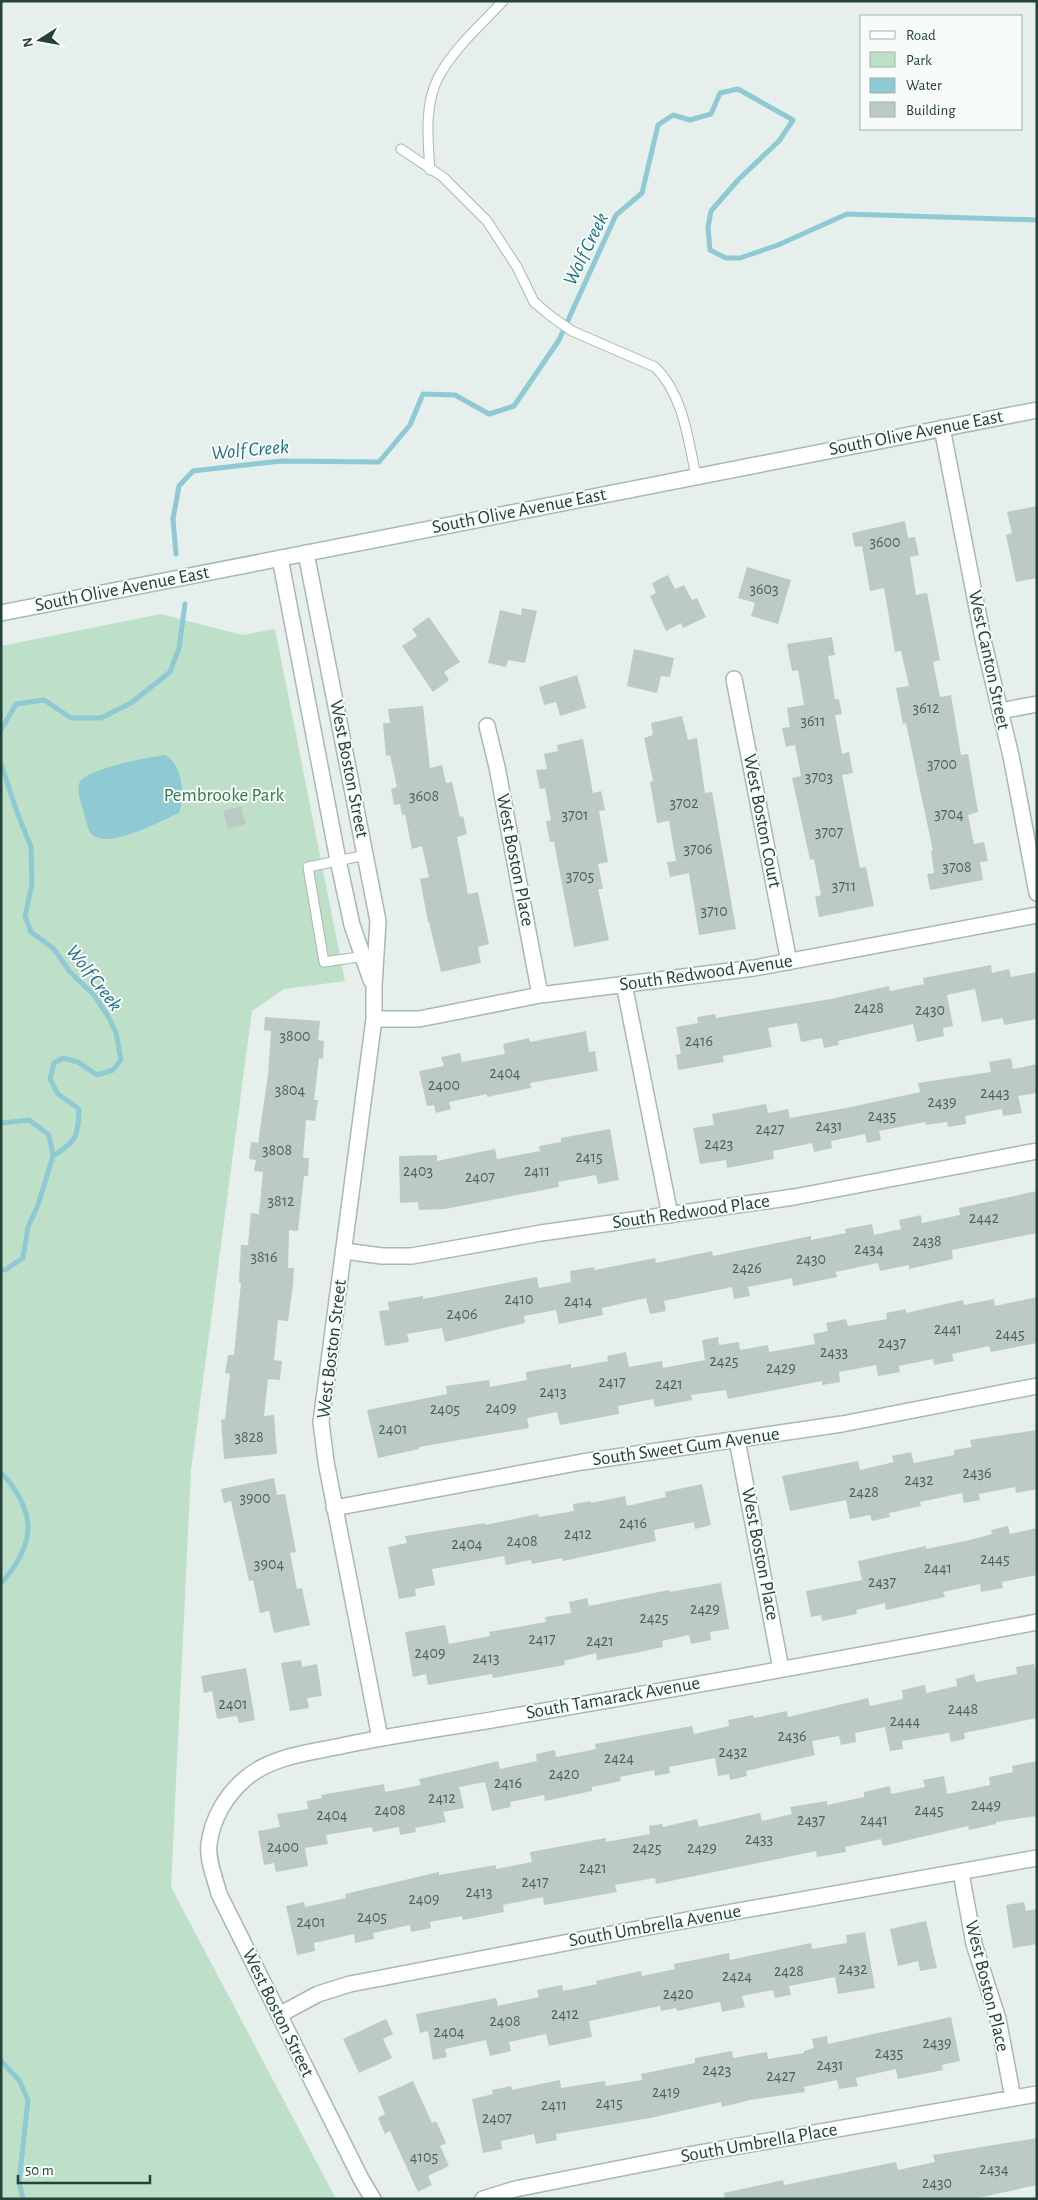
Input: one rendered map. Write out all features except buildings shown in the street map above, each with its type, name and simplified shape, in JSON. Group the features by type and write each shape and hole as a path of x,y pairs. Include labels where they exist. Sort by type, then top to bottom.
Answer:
{"street":[{"name":"South Olive Avenue East","path":"1,613 1037,410"},
{"name":"West Canton Street","path":"942,428 984,644 1000,711 1037,892"},
{"name":"West Boston Street","path":"306,553 378,921 369,955"},
{"name":"West Boston Street","path":"280,558 352,925 369,955 374,986 374,1020 321,1422 334,1508 380,1738"},
{"name":"West Boston Court","path":"734,679 789,962"},
{"path":"1000,711 1037,704"},
{"name":"West Boston Place","path":"487,726 497,767 540,995"},
{"name":"South Redwood Avenue","path":"374,1020 419,1019 540,995 789,962 1037,915"},
{"path":"624,984 670,1215"},
{"name":"South Redwood Place","path":"344,1251 382,1256 412,1256 541,1233 794,1197 1037,1151"},
{"name":"South Sweet Gum Avenue","path":"334,1508 582,1462 842,1424 1037,1386"},
{"name":"West Boston Place","path":"738,1440 781,1669"},
{"name":"South Tamarack Avenue","path":"215,1820 228,1797 245,1778 277,1761 380,1738 906,1648 1037,1622"},
{"name":"West Boston Street","path":"215,1820 209,1844 211,1867 219,1894 361,2179 373,2199"},
{"name":"South Umbrella Avenue","path":"279,2015 318,1994 350,1984 648,1927 1037,1858"},
{"name":"West Boston Place","path":"961,1873 974,1944 998,2019 1013,2098"},
{"name":"South Umbrella Place","path":"483,2199 515,2189 669,2159 1037,2094"}],"lane":[{"path":"430,170 429,110 438,79 451,59 502,1"},
{"path":"401,149 443,177 487,221 517,267 534,302 572,330 650,364 662,373 676,396 696,476"},
{"path":"366,855 308,867 324,962 369,955"}],"green space":[{"name":"Pembrooke Park","path":"161,614 242,635 275,629 345,981 284,989 252,1011 191,1471 171,1887 336,2199 1,2199 1,646"}],"water":[{"path":"165,755 176,766 181,781 182,798 179,813 138,831 115,838 105,839 93,835 87,825 79,794 79,784 83,779 92,773 104,769 145,758"}],"waterway":[{"name":"Wolf Creek","path":"176,554 173,519 179,486 193,471 281,461 379,462 410,425 423,394 455,395 489,414 514,406 559,340 616,215 642,193 658,125 673,115 690,120 711,114 720,93 738,89 793,120 779,141 739,179 711,211 708,227 710,250 726,258 740,258 778,245 847,214 1037,220"},
{"name":"Wolf Creek","path":"1,730 16,704 44,700 71,718 101,718 131,703 170,672 179,648 185,604"},
{"name":"Wolf Creek","path":"1,764 31,847 32,884 25,916 31,932 54,949 70,972 94,995 108,1016 116,1033 121,1060 113,1070 97,1075 78,1062 63,1058 54,1063 50,1079 58,1094 79,1109 75,1137 72,1142 53,1156"},
{"path":"1,1123 29,1120 49,1135 53,1156 38,1205 28,1227 23,1258 5,1270 1,1270"},
{"path":"1,1473 20,1498 28,1521 26,1543 23,1550 11,1572 1,1583"},
{"path":"1,2061 19,2080 28,2100 19,2182 23,2199"}]}
